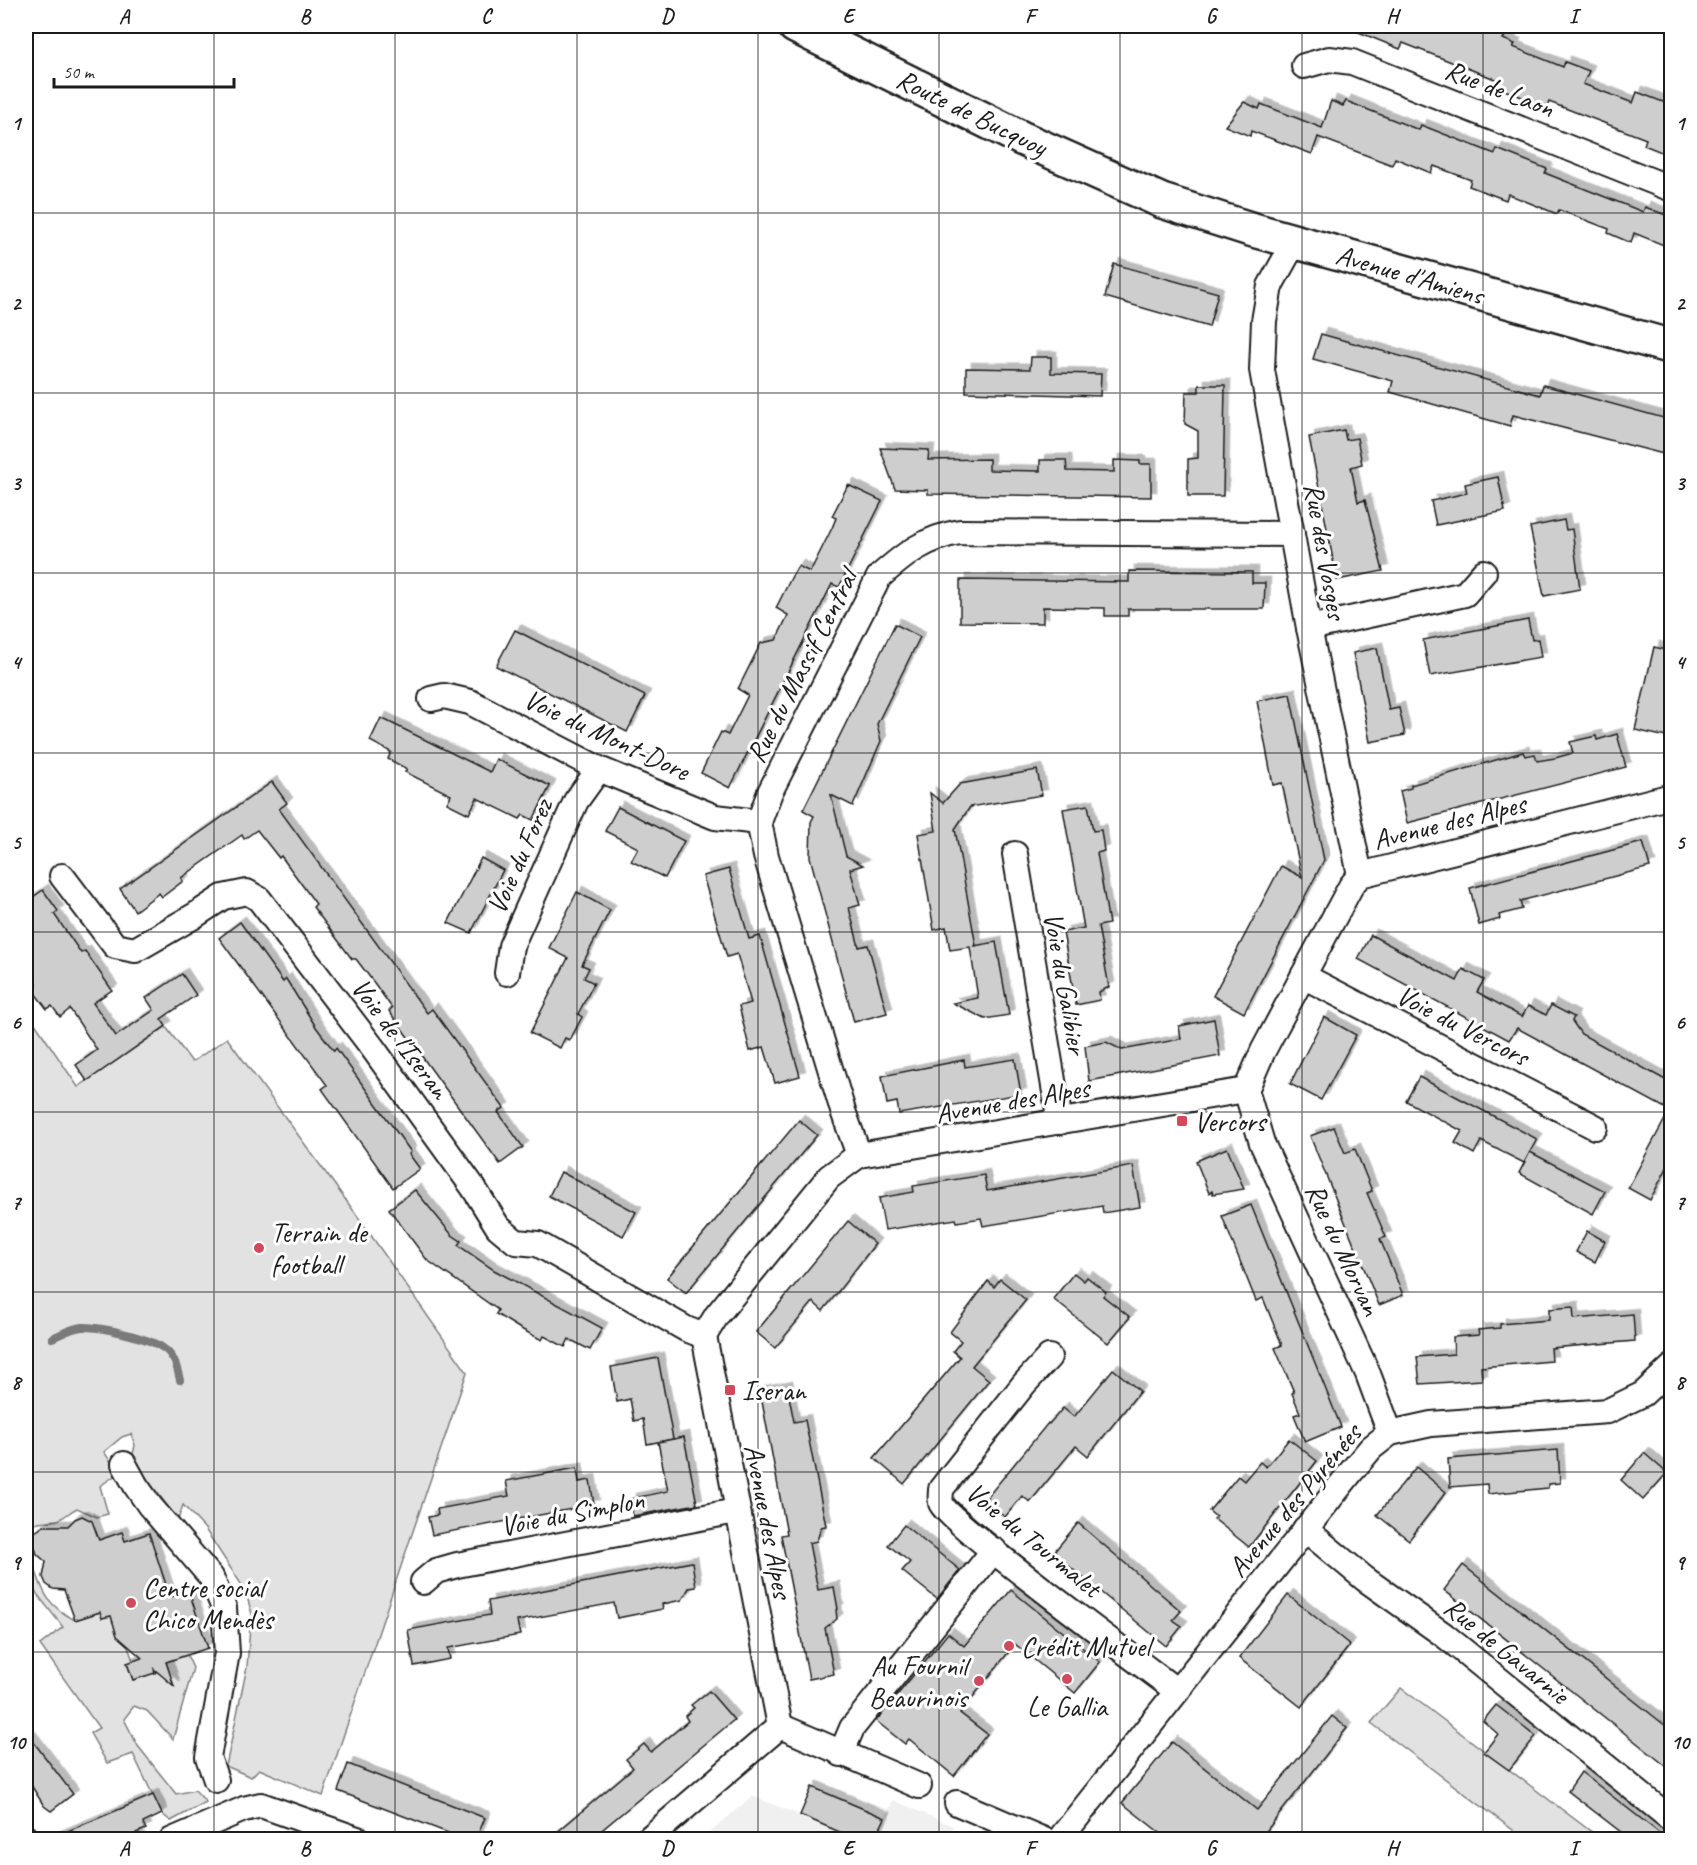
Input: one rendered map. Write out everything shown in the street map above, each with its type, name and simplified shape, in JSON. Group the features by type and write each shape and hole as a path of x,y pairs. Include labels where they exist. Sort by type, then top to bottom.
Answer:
{"main road":[{"name":"Route de Bucquoy","path":"795,26 1021,138 1150,196"},
{"name":"Avenue d'Amiens","path":"1150,196 1295,242 1671,347"}],"street":[{"name":"Rue de Laon","path":"1304,66 1329,59 1352,62 1671,189"},
{"name":"Rue des Vosges","path":"1295,242 1270,286 1262,347 1262,370 1309,628 1360,875"},
{"name":"Rue du Massif Central","path":"759,822 770,792 879,577 905,554 937,536 960,532 1292,534"},
{"path":"1309,628 1465,594 1484,572"},
{"name":"Voie du Mont-Dore","path":"431,699 444,696 470,702 599,769 715,817 759,822"},
{"name":"Voie du Forez","path":"507,973 511,946 576,801 599,769"},
{"name":"Avenue des Alpes","path":"780,1726 736,1511 704,1336 724,1306 829,1177 859,1155 1245,1090 1263,1051 1351,886 1360,875 1671,796"},
{"path":"759,822 769,867 843,1111 859,1155"},
{"name":"Voie du Galibier","path":"1015,854 1060,1122"},
{"name":"Voie de l'Iseran","path":"62,876 115,946 135,950 223,897 247,892 259,899 372,1047 473,1187 498,1227 516,1242 538,1244 676,1324 704,1336"},
{"name":"Voie du Vercors","path":"1303,976 1595,1127"},
{"name":"Rue du Morvan","path":"1245,1090 1262,1143 1368,1374 1390,1433"},
{"name":"Voie du Tourmalet","path":"1049,1357 1024,1384 941,1490 941,1503 949,1513 994,1550 1177,1691"},
{"name":"Avenue des Pyrénées","path":"1059,1839 1371,1448 1390,1433 1431,1424 1608,1411 1643,1394 1671,1367"},
{"path":"124,1464 150,1506 211,1576 224,1608 227,1653 208,1757 216,1780"},
{"name":"Voie du Simplon","path":"423,1582 436,1571 457,1565 736,1511"},
{"name":"Rue de Gavarnie","path":"1305,1529 1402,1607 1444,1635 1671,1820"},
{"path":"842,1754 852,1728 994,1550"},
{"path":"647,1839 780,1726 919,1786"},
{"path":"957,1803 1044,1839"},
{"path":"171,1839 244,1809 261,1805 360,1839"}],"shaded area":[{"path":"26,1010 78,1087 166,1027 192,1062 227,1038 356,1214 467,1372 323,1796 259,1769 251,1777 226,1766 247,1667 250,1627 254,1621 245,1590 205,1529 183,1505 178,1520 132,1459 135,1445 131,1434 122,1437 104,1452 116,1469 113,1477 100,1486 108,1514 97,1517 77,1508 56,1521 37,1522 29,1527 26,1533"},
{"path":"26,1548 47,1597 63,1613 75,1620 109,1609 118,1636 126,1640 133,1661 127,1664 133,1680 168,1668 166,1662 187,1655 193,1668 173,1739 147,1711 134,1706 124,1719 138,1746 176,1794 195,1790 206,1802 171,1821 162,1814 133,1754 107,1763 90,1733 99,1728 40,1645 63,1627 26,1580"},
{"path":"1401,1688 1601,1839 1525,1839 1371,1723"},
{"path":"752,1796 800,1815 856,1839 702,1840"},
{"path":"893,1800 953,1826 947,1839 875,1839"}],"building":[{"path":"1344,26 1478,26 1505,36 1503,39 1515,44 1513,47 1563,67 1565,62 1589,71 1583,84 1633,103 1637,92 1671,105 1671,156 1644,145 1646,139 1549,102 1547,107 1497,87 1500,81 1403,43 1400,49"},
{"path":"1331,101 1343,106 1346,101 1419,130 1421,125 1495,154 1497,149 1547,169 1545,173 1643,212 1645,207 1671,217 1671,248 1634,233 1631,243 1608,233 1609,229 1559,210 1557,214 1508,194 1506,200 1469,186 1471,180 1434,166 1431,173 1395,158 1392,165 1318,137 1312,154 1251,131 1250,136 1225,126 1244,102 1259,109 1261,104 1322,128"},
{"path":"1114,264 1218,293 1209,327 1105,297"},
{"path":"1321,334 1540,395 1543,385 1671,420 1671,456 1513,415 1510,426 1390,392 1393,381 1313,359"},
{"path":"1031,357 1051,357 1051,373 1101,374 1100,396 966,392 966,368 1030,369"},
{"path":"1199,385 1225,385 1223,496 1188,496 1188,459 1198,458 1198,431 1185,424 1186,392 1199,392"},
{"path":"1344,430 1346,440 1357,438 1362,464 1351,467 1358,502 1365,500 1383,571 1337,580 1309,437"},
{"path":"880,448 929,450 928,460 989,459 989,470 1040,471 1040,460 1066,460 1067,471 1114,472 1114,460 1140,461 1140,464 1151,464 1151,497 928,494 928,490 895,489"},
{"path":"1498,477 1505,511 1436,525 1431,501 1467,493 1465,484"},
{"path":"848,485 882,501 839,587 832,584 730,788 701,773 721,732 728,735 748,695 738,689 761,643 776,640 788,615 776,608 792,576 798,566 810,572 832,528 836,518 832,516"},
{"path":"1564,520 1566,530 1572,529 1580,589 1544,596 1530,527"},
{"path":"1129,571 1252,572 1252,583 1265,583 1264,609 1128,609 1128,616 1105,616 1105,608 1043,607 1043,623 960,622 960,580 1129,582"},
{"path":"1528,620 1532,640 1538,639 1541,657 1430,676 1423,640"},
{"path":"895,624 920,637 877,724 881,741 853,806 831,795 846,856 863,865 850,869 860,905 849,908 859,947 868,945 887,1013 854,1022 810,857 811,822 814,816 803,810"},
{"path":"515,630 645,696 627,732 496,666"},
{"path":"1654,647 1671,651 1671,738 1635,730"},
{"path":"1377,648 1389,710 1399,708 1405,735 1370,742 1353,653"},
{"path":"1290,694 1324,860 1244,1013 1213,996 1281,866 1302,877 1282,783 1273,785 1257,701"},
{"path":"381,718 490,772 496,759 550,786 533,820 523,815 520,819 477,798 469,814 447,803 451,795 405,772 407,769 388,759 391,752 370,741"},
{"path":"1617,734 1626,767 1407,823 1400,791 1411,788 1411,785 1523,752 1525,756 1535,754 1537,761 1555,758 1573,753 1570,742 1596,736 1597,740"},
{"path":"1037,770 1042,795 970,807 955,829 976,946 996,942 1009,1015 985,1019 953,1003 978,998 970,947 950,950 946,927 934,930 918,834 936,831 930,793 943,803 960,784"},
{"path":"272,782 287,803 279,809 427,1013 432,1009 504,1108 498,1112 523,1147 500,1164 389,1011 392,1008 375,984 356,959 352,959 313,907 316,904 281,856 279,858 257,830 244,839 242,835 181,878 183,881 162,897 159,893 135,911 120,889"},
{"path":"1088,805 1093,831 1101,830 1104,851 1097,853 1109,924 1098,926 1109,987 1099,992 1100,1000 1076,1005 1063,932 1084,928 1063,809"},
{"path":"618,807 684,841 665,878 631,861 638,848 605,831"},
{"path":"1643,842 1650,867 1520,901 1522,909 1499,915 1500,919 1479,925 1470,888"},
{"path":"481,858 503,870 471,933 448,923"},
{"path":"729,869 749,939 760,936 800,1076 775,1083 764,1047 750,1051 739,1006 751,1003 737,954 727,957 703,876"},
{"path":"43,890 58,911 54,914 81,953 85,951 112,990 93,1003 116,1036 154,1010 146,998 182,974 196,995 161,1019 166,1026 87,1081 76,1065 97,1050 70,1009 60,1017 52,1006 47,1009 31,988 37,984 26,968 26,902"},
{"path":"577,892 610,910 582,965 589,968 584,978 594,983 578,1014 582,1017 570,1040 565,1038 560,1048 530,1033 568,958 549,948"},
{"path":"240,922 283,982 286,979 316,1027 334,1051 336,1048 411,1152 409,1154 420,1169 393,1188 322,1089 327,1085 219,938"},
{"path":"1371,935 1457,981 1463,969 1484,980 1477,992 1522,1017 1528,1006 1546,1015 1551,1005 1574,1017 1572,1021 1581,1034 1671,1083 1671,1096 1665,1108 1517,1028 1509,1040 1358,959"},
{"path":"1324,1017 1356,1035 1321,1100 1290,1084"},
{"path":"1214,1019 1220,1056 1089,1081 1085,1046 1106,1042 1122,1050 1181,1039 1179,1026"},
{"path":"1015,1059 1021,1094 899,1114 897,1102 887,1104 882,1076 964,1060 965,1067"},
{"path":"1419,1077 1537,1139 1524,1163 1481,1141 1474,1154 1455,1143 1462,1131 1406,1101"},
{"path":"1671,1108 1671,1160 1650,1200 1628,1188"},
{"path":"799,1120 817,1135 686,1293 667,1278"},
{"path":"1334,1127 1345,1153 1355,1149 1372,1191 1367,1193 1386,1237 1380,1239 1403,1295 1379,1305 1310,1136"},
{"path":"1227,1148 1244,1189 1209,1193 1196,1161"},
{"path":"1530,1152 1605,1191 1593,1214 1519,1173"},
{"path":"1133,1166 1140,1207 1103,1213 1102,1206 983,1226 981,1218 957,1222 956,1219 885,1230 879,1198 914,1192 913,1186 984,1175 987,1191"},
{"path":"561,1172 636,1212 623,1236 549,1196"},
{"path":"415,1190 452,1235 461,1241 458,1245 494,1270 602,1328 590,1350 569,1339 565,1347 544,1336 542,1340 519,1328 496,1314 498,1310 427,1260 389,1209"},
{"path":"1251,1205 1341,1427 1305,1442 1294,1415 1300,1413 1292,1393 1294,1392 1275,1348 1282,1345 1263,1298 1256,1301 1222,1216"},
{"path":"848,1221 875,1244 823,1311 813,1302 775,1348 756,1332"},
{"path":"1587,1231 1605,1241 1595,1262 1576,1252"},
{"path":"1074,1273 1084,1281 1087,1277 1106,1292 1103,1296 1130,1317 1108,1343 1053,1299"},
{"path":"1000,1279 1026,1300 972,1366 989,1380 904,1484 874,1458 960,1357 953,1351 961,1341 950,1332 988,1281 994,1287"},
{"path":"1573,1307 1574,1319 1633,1314 1635,1341 1551,1348 1552,1361 1481,1367 1482,1380 1420,1384 1417,1357 1454,1354 1453,1337 1479,1335 1478,1330 1500,1328 1500,1324 1549,1320 1549,1309"},
{"path":"658,1358 673,1439 647,1444 643,1419 634,1421 630,1399 617,1402 611,1367"},
{"path":"1113,1369 1140,1391 1088,1456 1076,1446 1030,1502 1022,1496 1005,1517 984,1501 1048,1423 1063,1408 1074,1417"},
{"path":"787,1386 794,1422 805,1420 826,1526 821,1527 817,1541 809,1543 818,1590 834,1587 838,1609 836,1610 837,1619 825,1628 834,1674 809,1679 781,1535 787,1534 760,1391"},
{"path":"684,1437 697,1504 633,1516 630,1499 668,1491 658,1442"},
{"path":"1289,1439 1317,1461 1249,1547 1214,1519 1216,1517 1209,1511 1238,1476 1244,1481 1260,1462 1266,1467"},
{"path":"1558,1450 1560,1483 1548,1484 1548,1488 1488,1494 1487,1484 1450,1487 1448,1459"},
{"path":"1644,1453 1667,1473 1643,1500 1621,1480"},
{"path":"1416,1467 1446,1492 1409,1540 1377,1515"},
{"path":"577,1468 579,1482 590,1480 594,1505 432,1535 428,1517 438,1515 437,1509 509,1496 506,1481"},
{"name":"Centre social Chico Mendès","path":"82,1516 92,1521 99,1540 122,1532 125,1541 149,1533 170,1597 189,1592 208,1648 166,1662 174,1686 154,1669 155,1673 133,1680 127,1663 142,1658 117,1636 111,1616 102,1618 100,1612 75,1620 64,1590 53,1589 46,1584 43,1577 46,1562 37,1554 32,1539 35,1532 44,1526 68,1526"},
{"path":"1078,1523 1181,1611 1173,1620 1182,1626 1166,1646 1053,1553"},
{"path":"904,1525 960,1570 937,1599 902,1571 910,1562 888,1545"},
{"path":"692,1562 696,1587 689,1588 682,1600 662,1604 663,1609 617,1618 614,1603 517,1621 520,1635 448,1648 450,1659 414,1666 408,1630 490,1615 488,1601"},
{"path":"1463,1565 1671,1730 1671,1770 1444,1590"},
{"path":"1011,1590 1100,1662 1075,1693 1015,1644 960,1713 987,1734 954,1776 909,1739 905,1744 876,1721 948,1633 964,1646"},
{"path":"1288,1595 1350,1645 1301,1707 1239,1658"},
{"path":"709,1691 734,1720 591,1839 549,1839 633,1768 626,1759 644,1744 651,1752 688,1721 685,1716 694,1708 691,1705"},
{"path":"1496,1705 1536,1736 1509,1770 1484,1752 1498,1734 1483,1721"},
{"path":"1332,1716 1347,1728 1260,1839 1168,1839 1122,1803 1172,1742 1257,1810"},
{"path":"26,1732 73,1794 51,1811 44,1806 26,1777"},
{"path":"348,1764 485,1818 476,1839 464,1839 338,1791"},
{"path":"1581,1772 1667,1839 1630,1839 1568,1791"},
{"path":"812,1787 885,1818 875,1839 856,1839 800,1815"},
{"path":"153,1795 162,1814 143,1823 146,1829 136,1833 139,1839 49,1839"}],"waterway":[{"path":"52,1338 82,1327 124,1333 156,1344 167,1351 175,1362 180,1380"}],"place":[{"name":"Vercors","path":"1182,1121"},
{"name":"Terrain de football","path":"259,1248"},
{"name":"Iseran","path":"730,1390"},
{"name":"Centre social Chico Mendès","path":"131,1603"},
{"name":"Crédit Mutuel","path":"1009,1646"},
{"name":"Le Gallia","path":"1067,1679"},
{"name":"Au Fournil Beaurinois","path":"979,1681"}]}
